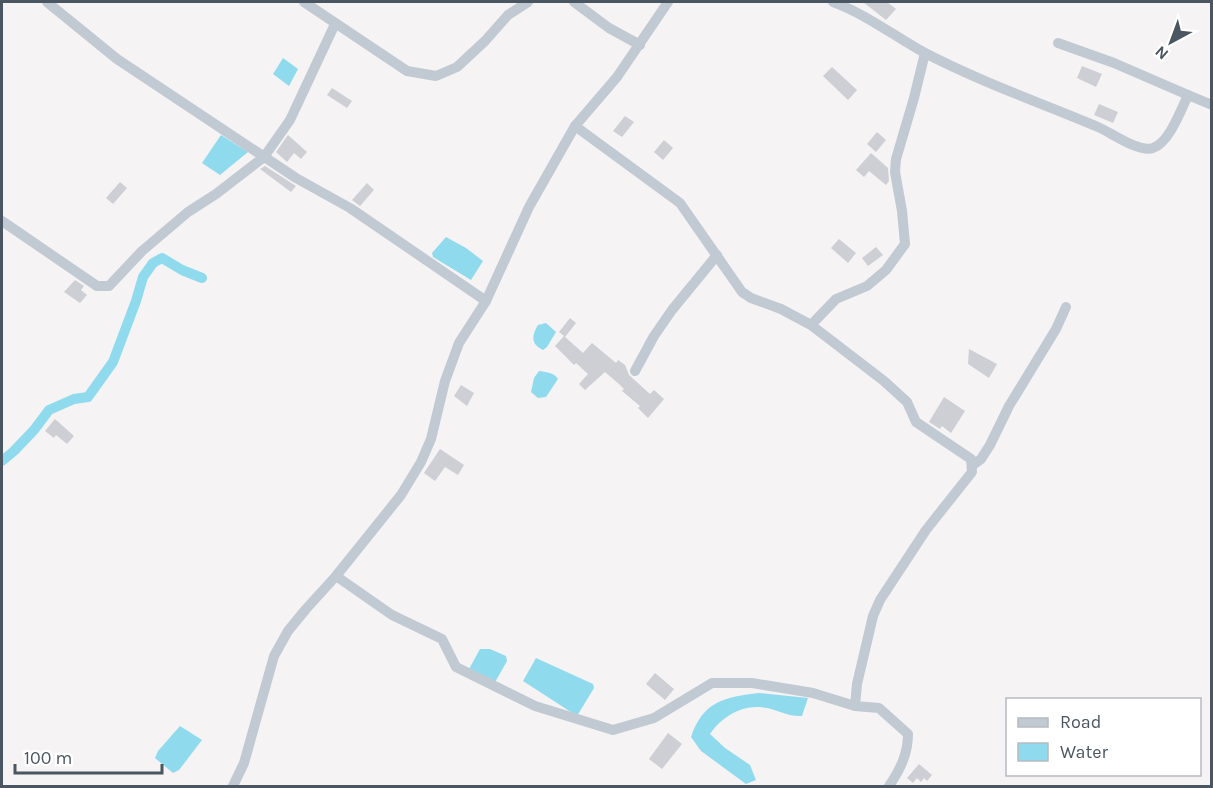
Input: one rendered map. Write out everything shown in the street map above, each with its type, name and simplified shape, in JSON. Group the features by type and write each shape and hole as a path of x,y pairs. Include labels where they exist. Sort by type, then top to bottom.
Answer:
{"street":[{"path":"47,2 117,59 296,178 350,208 486,301"},
{"path":"304,2 406,72 436,76 457,67 508,15 528,2"},
{"path":"574,2 609,28 640,45"},
{"path":"233,786 244,763 274,656 288,631 401,495 421,462 431,439 445,381 459,343 486,301 529,207 574,126 616,78 668,2"},
{"path":"833,2 886,28 925,53 1013,94 1100,128 1143,149 1155,148 1164,138 1176,122 1188,95"},
{"path":"2,222 96,285 109,286 142,251 188,212 264,157 290,120 335,24"},
{"path":"1058,44 1114,63 1212,105"},
{"path":"811,325 836,299 867,286 886,270 905,244 903,211 895,172 896,159 925,53"},
{"path":"574,126 680,203 742,292 811,325 884,381 907,402 916,422 971,459 972,472 926,531 880,600 873,616 857,684 855,706"},
{"path":"635,370 654,336 717,255"},
{"path":"973,465 981,459 990,445 1009,406 1056,329 1066,307"},
{"path":"336,576 392,615 442,639 456,667 535,706 613,730 654,718 712,683 752,683 813,693 855,706 879,708 908,734 908,746 899,772 889,786"}],"water":[{"path":"283,58 298,69 289,86 273,74"},
{"path":"221,135 248,152 220,175 202,163"},
{"path":"446,237 483,261 471,280 433,257 432,253"},
{"path":"546,323 556,332 543,350 536,345 533,339 538,325"},
{"path":"539,371 552,374 558,379 546,397 538,398 531,392 534,378"},
{"path":"480,649 490,649 506,656 507,661 494,684 469,669"},
{"path":"536,658 593,684 594,688 577,716 523,681"},
{"path":"759,693 808,698 802,716 752,707 731,714 710,734 725,748 750,765 756,780 746,784 701,751 691,737 696,725 709,708 736,696"},
{"path":"180,726 202,740 179,770 173,773 155,758 158,751"}],"building":[{"path":"863,2 887,2 896,9 886,20"},
{"path":"1082,66 1102,74 1096,87 1077,78"},
{"path":"832,67 857,90 848,100 823,76"},
{"path":"332,88 352,101 347,108 327,95"},
{"path":"1099,104 1118,112 1113,123 1094,115"},
{"path":"625,116 634,122 622,137 613,131"},
{"path":"877,132 886,140 876,152 867,144"},
{"path":"288,135 307,152 301,159 294,153 287,162 276,152"},
{"path":"664,140 673,148 663,160 654,152"},
{"path":"871,153 888,168 889,181 886,185 869,171 864,177 856,170"},
{"path":"265,166 296,186 291,192 260,169"},
{"path":"120,182 127,188 113,204 106,198"},
{"path":"367,183 374,190 360,206 352,200"},
{"path":"839,239 856,253 848,263 831,248"},
{"path":"876,247 883,255 868,266 862,258"},
{"path":"75,280 84,286 81,290 87,295 80,303 64,292"},
{"path":"570,318 576,323 565,337 583,353 592,343 616,363 618,360 625,365 629,375 650,394 654,390 664,399 648,418 638,408 640,406 605,372 585,390 579,384 588,374 576,363 574,365 555,346 564,336 559,332"},
{"path":"969,349 997,364 989,378 968,364"},
{"path":"461,385 474,393 467,406 454,396"},
{"path":"944,397 965,411 951,433 942,426 940,429 929,422"},
{"path":"55,419 74,436 67,444 56,435 54,438 45,431"},
{"path":"440,449 464,465 458,475 445,467 435,481 424,473"},
{"path":"655,673 674,689 665,700 646,684"},
{"path":"668,733 682,744 662,769 649,759"},
{"path":"919,764 932,775 927,781 924,778 921,782 917,778 913,783 907,778"}],"waterway":[{"path":"2,461 34,430 49,410 74,399 88,397 113,362 143,277 153,263 162,258 202,278"}]}
